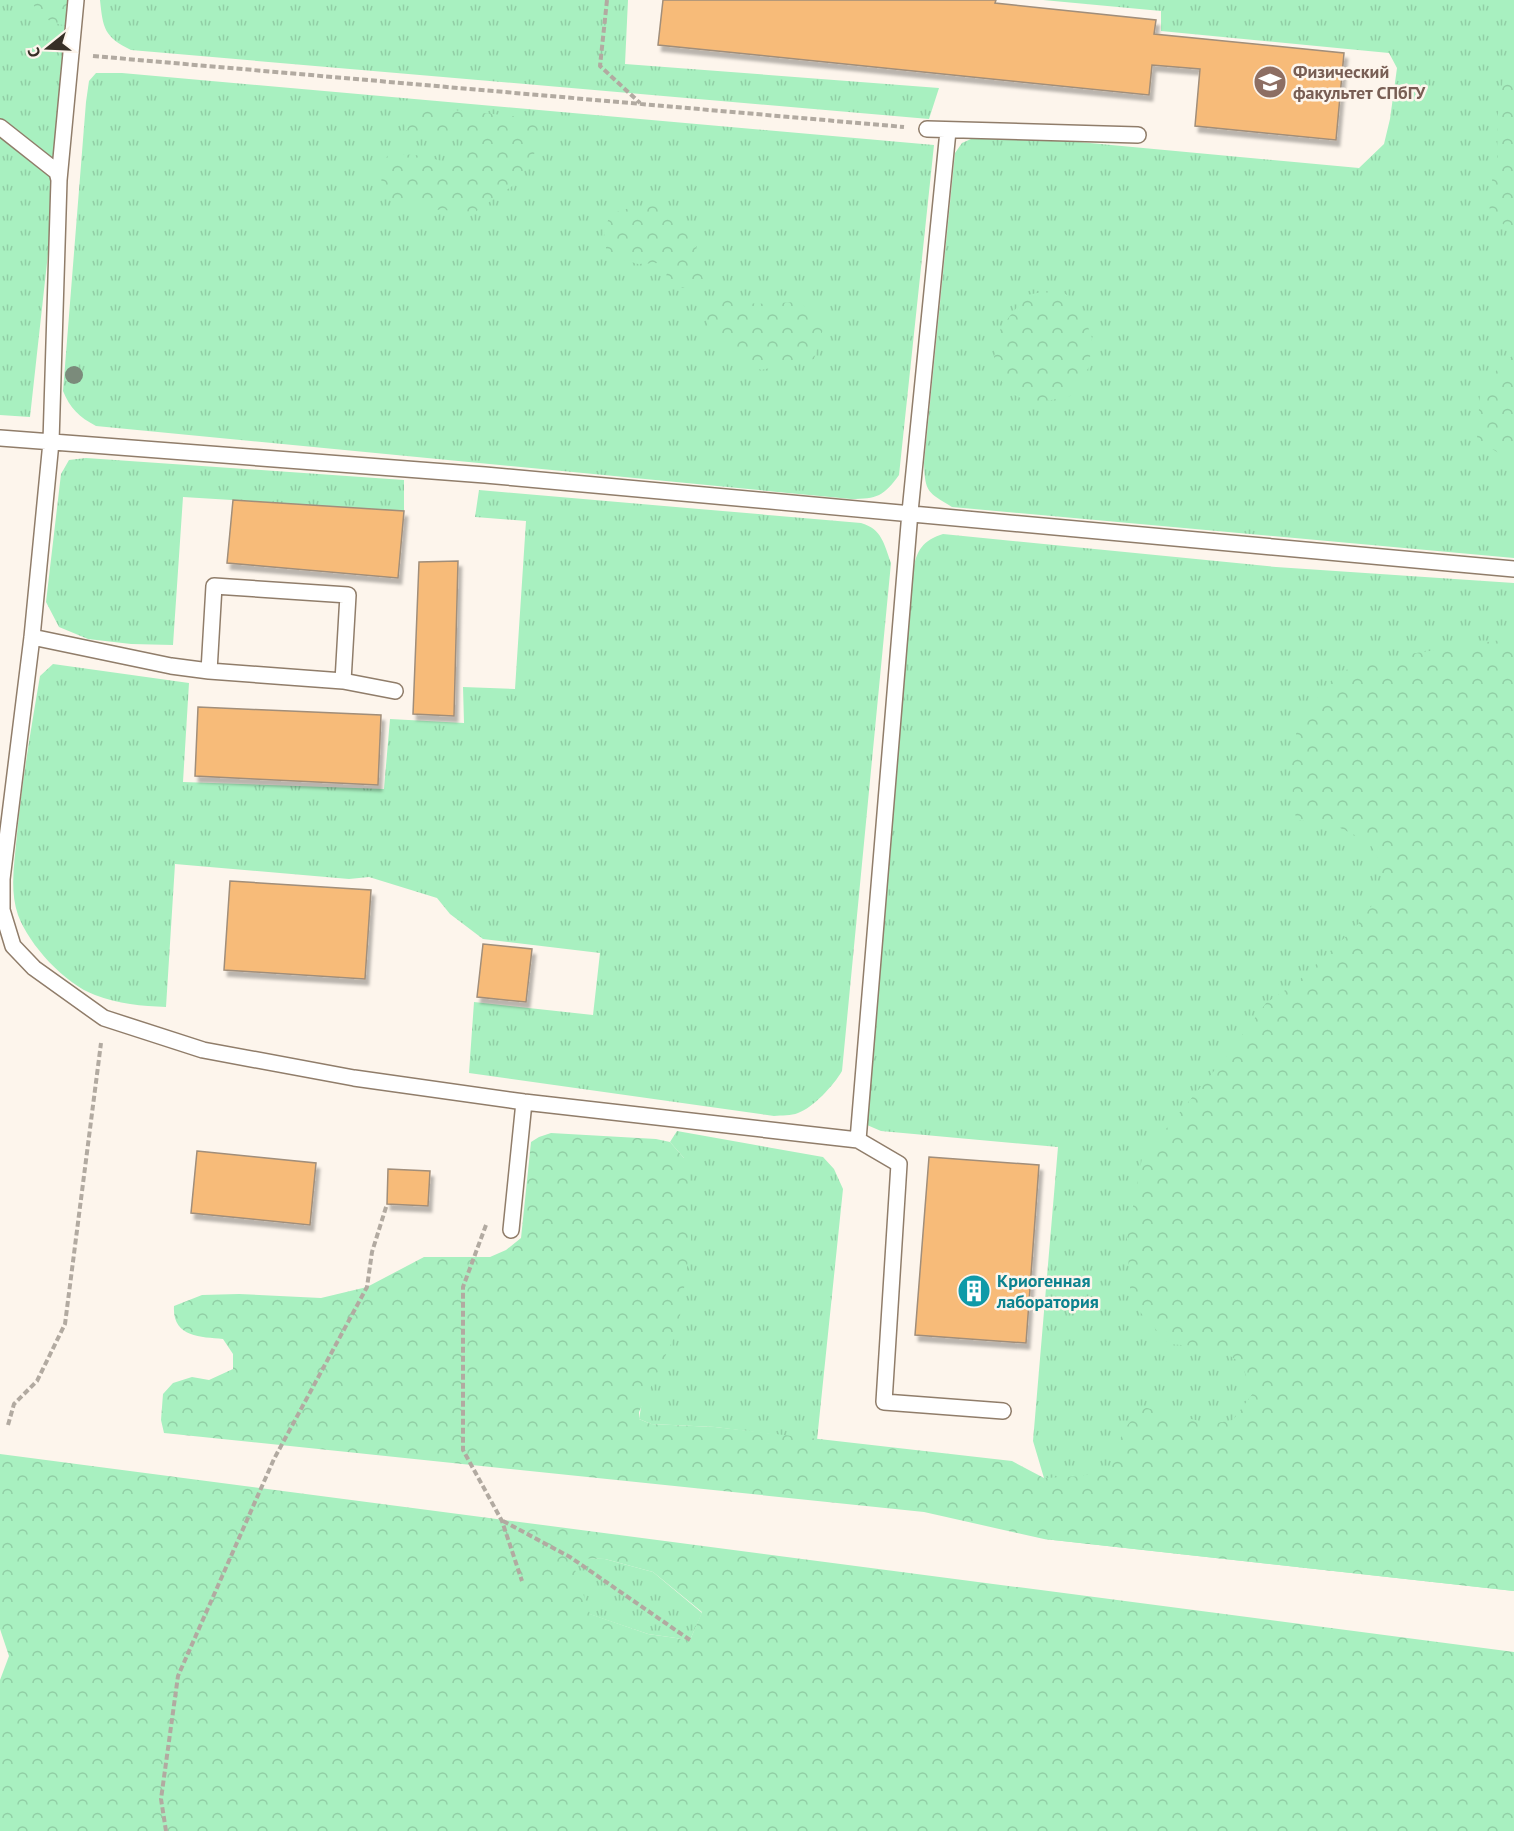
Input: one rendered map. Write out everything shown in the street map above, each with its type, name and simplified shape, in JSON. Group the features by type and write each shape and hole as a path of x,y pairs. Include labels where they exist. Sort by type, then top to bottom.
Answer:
{"lane":[{"path":"76,0 59,180 51,442 32,637 2,879 2,910 13,946 34,968 104,1018 203,1050 354,1078 524,1102 858,1140 899,1164 884,1402 1003,1411"},
{"path":"0,126 57,172 59,180"},
{"path":"927,129 1138,135"},
{"path":"858,1140 910,512 948,130"},
{"path":"0,438 485,475 910,512 1514,569"},
{"path":"209,671 214,586 337,594 348,595 343,681"},
{"path":"32,637 171,666 343,681 394,691"},
{"path":"511,1230 524,1102"}],"path":[{"path":"607,0 600,66 641,104"},
{"path":"71,54 927,129"},
{"path":"8,1425 14,1404 37,1381 65,1324 104,1018"},
{"path":"166,1831 160,1799 178,1676 274,1459 367,1287 372,1252 387,1204"},
{"path":"484,1227 463,1287 463,1450 502,1521 522,1581"},
{"path":"502,1521 570,1557 690,1640"}],"green space":[{"path":"0,0 73,0 30,417 0,415"},
{"path":"31,0 73,0 72,25 59,24 47,19"},
{"path":"100,0 628,0 625,64 939,88 929,119 131,50 115,41 106,31"},
{"path":"1043,0 1514,0 1514,558 952,507 929,491 925,480 924,463 955,153 962,143 980,135 1036,138 1359,168 1384,144 1390,119 1397,68 1389,53 1161,31 1161,11"},
{"path":"1514,70 1514,231 1491,216 1488,199 1497,158 1498,111 1504,74"},
{"path":"96,73 122,73 934,145 899,475 889,488 879,495 851,499 96,426 76,412 63,391 86,102 89,81"},
{"path":"413,108 542,119 533,159 515,184 475,212 427,209 386,198 378,167 390,153 425,156 441,161 456,161 463,154 465,143 458,135 439,137 406,130 405,114"},
{"path":"658,206 688,226 696,246 703,279 683,288 666,281 667,269 658,263 638,264 607,255 604,233 610,214 633,207"},
{"path":"1058,289 1080,304 1092,338 1089,367 1070,396 1033,404 1008,392 999,376 994,357 1001,327 1027,295"},
{"path":"725,297 756,304 798,302 826,319 814,359 761,370 735,356 709,334 704,308"},
{"path":"1514,354 1514,463 1477,439 1480,394 1496,371"},
{"path":"86,458 404,480 404,511 183,497 173,645 131,644 88,639 59,627 46,602 61,474 69,460"},
{"path":"479,490 861,523 874,529 881,538 891,563 842,1071 823,1095 804,1110 792,1115 774,1116 469,1073 474,1002 593,1015 600,953 483,939 450,914 437,898 369,877 349,879 175,864 166,1007 121,1002 84,990 49,962 23,927 15,905 13,874 21,794 40,676 53,664 189,683 183,782 384,789 390,719 464,723 463,687 515,689 526,521 475,517"},
{"path":"943,534 1276,567 1514,583 1514,1591 1044,1539 1044,1478 1033,1441 1058,1147 881,1131 867,1125 861,1111 913,571 922,547 936,536"},
{"path":"1514,638 1514,1591 1044,1539 924,1512 164,1433 161,1420 163,1394 173,1383 192,1377 209,1380 233,1369 233,1354 223,1339 197,1336 183,1330 175,1316 174,1306 202,1295 239,1294 321,1298 367,1287 424,1257 490,1257 506,1250 521,1238 531,1142 551,1133 656,1139 670,1142 684,1158 690,1179 691,1241 678,1329 639,1412 639,1419 651,1424 715,1427 1012,1461 1044,1478 1083,1476 1110,1466 1124,1429 1143,1407 1211,1424 1233,1420 1253,1393 1241,1363 1218,1348 1169,1344 1131,1302 1127,1239 1142,1158 1228,1054 1266,1003 1296,983 1355,928 1376,900 1382,881 1380,861 1369,842 1332,824 1296,820 1290,769 1298,723 1338,672 1403,655"},
{"path":"677,1131 823,1157 834,1169 843,1189 817,1440 715,1427 651,1424 639,1419 684,1158 670,1142"},
{"path":"0,1454 1514,1652 1514,1831 0,1831 0,1680 9,1656 0,1629","holes":["571,1558 605,1559 653,1572 702,1612 690,1640 648,1634 590,1614"]},
{"path":"570,1557 605,1559 653,1572 702,1613 690,1640 648,1634 589,1614"}],"building":[{"name":"Физический факультет СПбГУ","path":"663,0 996,0 995,3 1156,20 1154,34 1344,53 1336,140 1195,126 1200,69 1152,65 1149,95 658,45"},
{"path":"233,500 404,511 398,578 227,563"},
{"path":"458,561 454,716 413,714 419,562"},
{"path":"198,707 381,715 378,785 195,776"},
{"path":"230,881 371,890 365,979 224,970"},
{"path":"483,944 532,949 526,1002 477,997"},
{"path":"197,1151 316,1163 310,1225 191,1213"},
{"name":"Криогенная лаборатория","path":"929,1157 1039,1165 1026,1343 915,1335"},
{"path":"388,1169 430,1171 428,1206 387,1204"}],"place":[{"name":"Физический факультет СПбГУ","path":"1270,82"},
{"name":"Криогенная лаборатория","path":"974,1291"}]}
